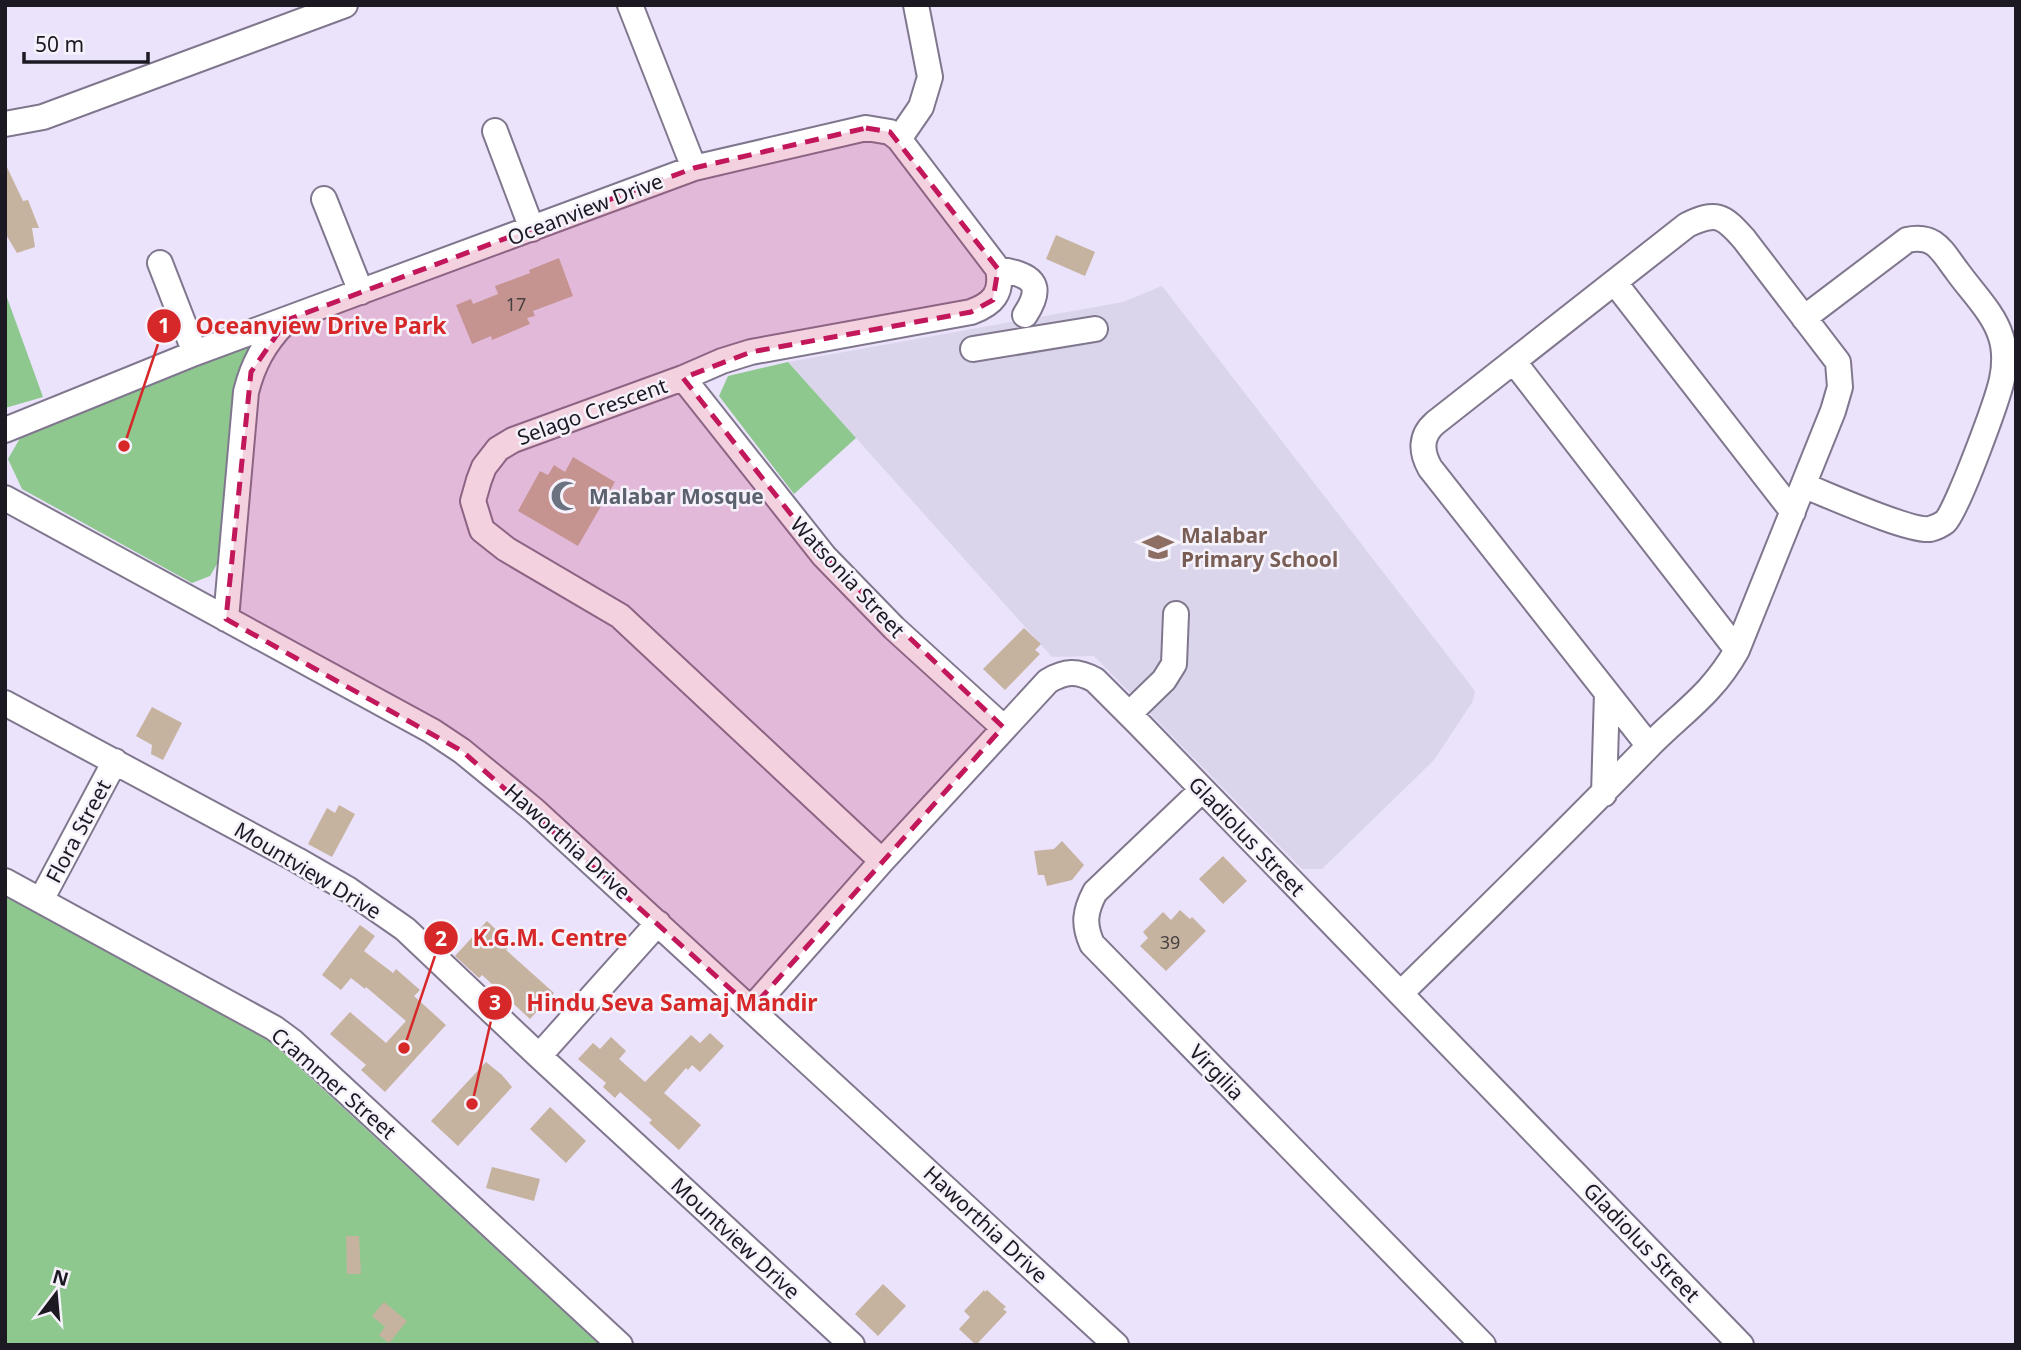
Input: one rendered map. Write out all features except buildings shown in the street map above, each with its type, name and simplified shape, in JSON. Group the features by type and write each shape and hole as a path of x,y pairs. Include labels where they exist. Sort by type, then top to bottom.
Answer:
{"street":[{"path":"5,124 43,117 345,5"},
{"path":"630,5 694,168"},
{"path":"916,5 930,77 921,107 895,135 998,269 1001,280 996,296 1025,315"},
{"name":"Oceanview Drive","path":"5,430 195,353 694,168 866,128 895,135"},
{"path":"495,131 532,229"},
{"path":"324,200 360,292"},
{"path":"1401,993 1723,676 1737,650 1805,486 1840,387 1838,362 1744,239 1729,222 1716,216 1706,216 1687,225 1430,427 1423,440 1423,452 1430,468 1649,746"},
{"path":"1804,318 1907,240 1927,239 1940,249 1995,322 2002,338 2004,356 1998,396 1956,502 1945,522 1930,529 1907,526 1805,486"},
{"path":"160,263 195,353"},
{"path":"998,269 1025,275 1036,288 1034,299 1025,315 1029,340"},
{"path":"1615,283 1793,512"},
{"name":"Selago Crescent","path":"882,861 620,616 506,550 482,530 473,501 484,467 498,449 513,440 751,352 971,312 986,306 996,296"},
{"name":"Oceanview Drive","path":"226,619 246,392 259,353 287,320"},
{"path":"973,349 1095,329"},
{"path":"1514,362 1737,650"},
{"name":"Watsonia Street","path":"683,378 824,556 894,628 1003,727"},
{"name":"Haworthia Drive","path":"5,498 462,751 534,810 1116,1345"},
{"path":"1129,714 1164,680 1174,664 1176,614"},
{"name":"Gladiolus Street","path":"752,1008 1003,727 1048,681 1059,674 1074,671 1095,680 1129,714 1741,1345"},
{"path":"1604,794 1607,694"},
{"name":"Mountview Drive","path":"5,703 349,890 405,929 852,1345"},
{"name":"Flora Street","path":"41,900 115,761"},
{"name":"Virgilia","path":"1202,790 1095,892 1086,915 1092,944 1483,1345"},
{"name":"Crammer Street","path":"5,881 251,1015 293,1042 620,1345"},
{"path":"539,1056 658,923"}],"highlighted area":[{"path":"866,128 890,132 998,269 993,300 971,312 751,352 683,378 824,556 1003,727 752,1008 462,751 226,619 251,372 287,320 361,292 694,168"}],"shaded area":[{"name":"Malabar Primary School","path":"1162,286 1475,691 1473,701 1434,760 1322,869 1302,869 1094,656 1052,657 788,362 1123,302"}],"green space":[{"path":"5,292 43,397 5,408"},
{"path":"265,332 243,364 217,564 210,576 192,583 22,489 8,459 23,433"},
{"path":"788,362 856,438 794,494 719,396 728,376"},
{"path":"5,896 273,1043 600,1345 5,1345"}],"place":[{"name":"Oceanview Drive Park","path":"124,446"},
{"name":"Malabar Mosque","path":"566,496"},
{"name":"Malabar Primary School","path":"1158,547"},
{"name":"K.G.M. Centre","path":"404,1048"},
{"name":"Hindu Seva Samaj Mandir","path":"472,1104"}]}
